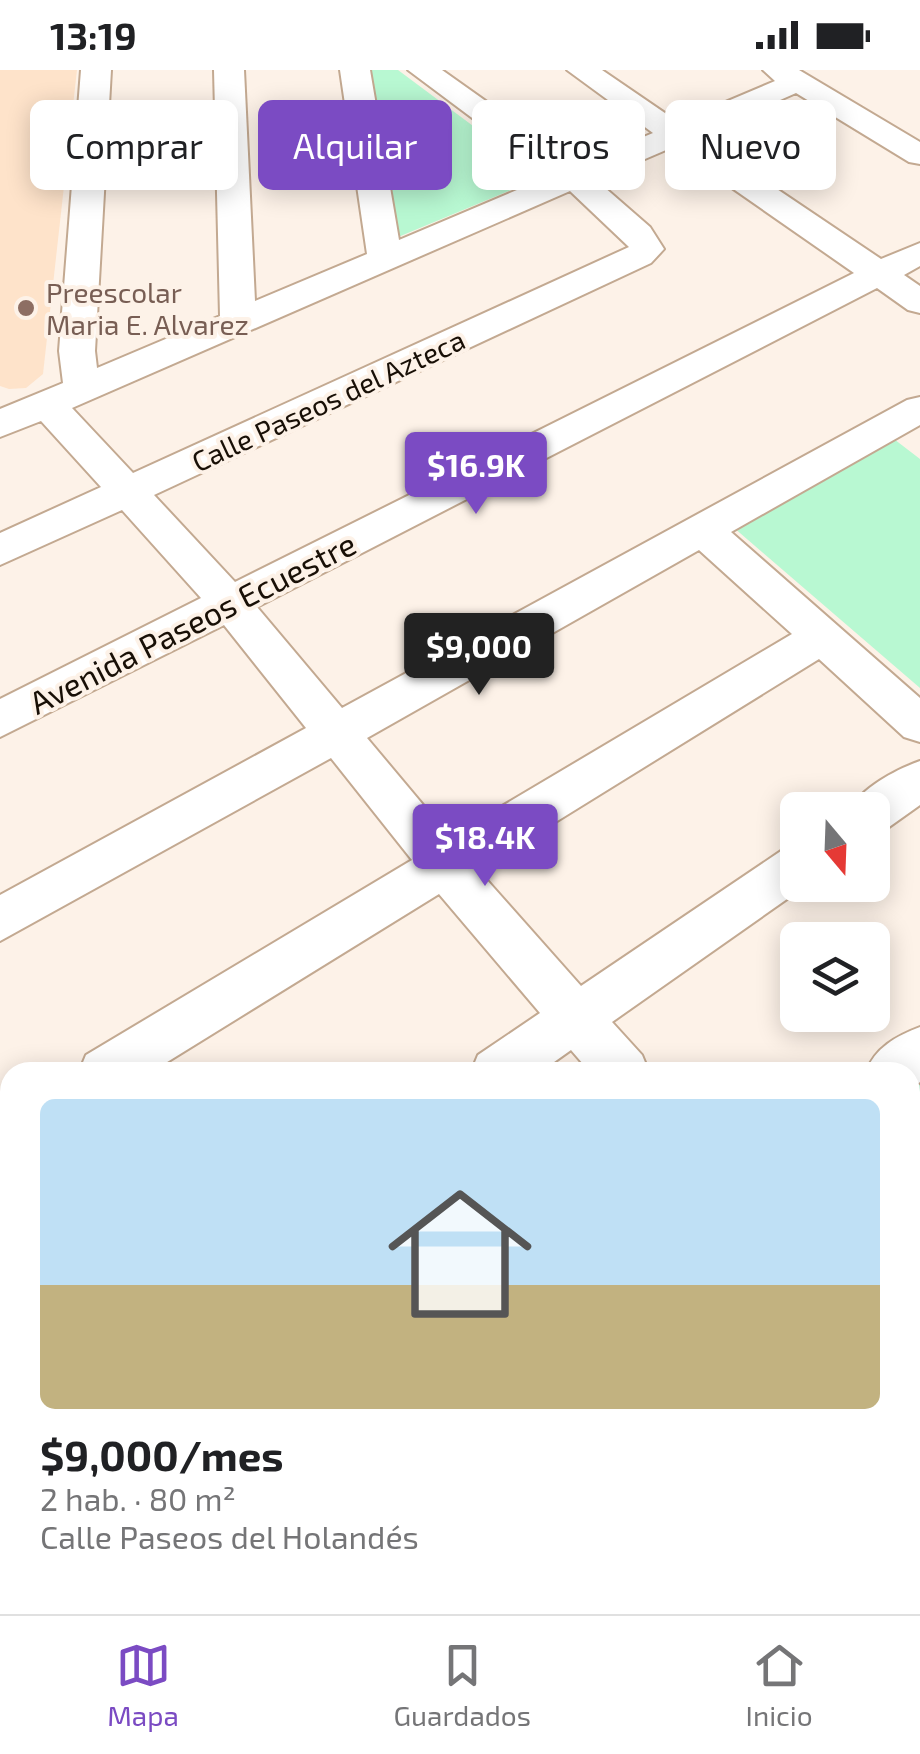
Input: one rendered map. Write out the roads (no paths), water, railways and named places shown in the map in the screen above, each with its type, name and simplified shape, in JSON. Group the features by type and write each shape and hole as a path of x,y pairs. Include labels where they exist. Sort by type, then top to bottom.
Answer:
{"street":[{"path":"31,408 77,351 96,70"},
{"path":"229,70 238,323"},
{"path":"355,70 384,260"},
{"path":"422,70 472,106"},
{"path":"582,70 665,125"},
{"path":"744,100 788,76 920,154"},
{"path":"31,408 551,190"},
{"name":"Calle Paseos del Azteca","path":"0,550 639,256 647,248 646,241 587,190"},
{"path":"759,190 920,302"},
{"name":"Avenida Paseos Ecuestre","path":"0,719 920,253"},
{"path":"31,408 129,492 230,603 446,867 615,1062"},
{"path":"0,920 703,530 913,422"},
{"path":"703,530 920,724"},
{"path":"122,1062 822,636"},
{"path":"890,801 920,780"},
{"path":"513,1062 780,878"}],"place":[{"name":"Preescolar Maria E. Alvarez","path":"26,308"}]}
